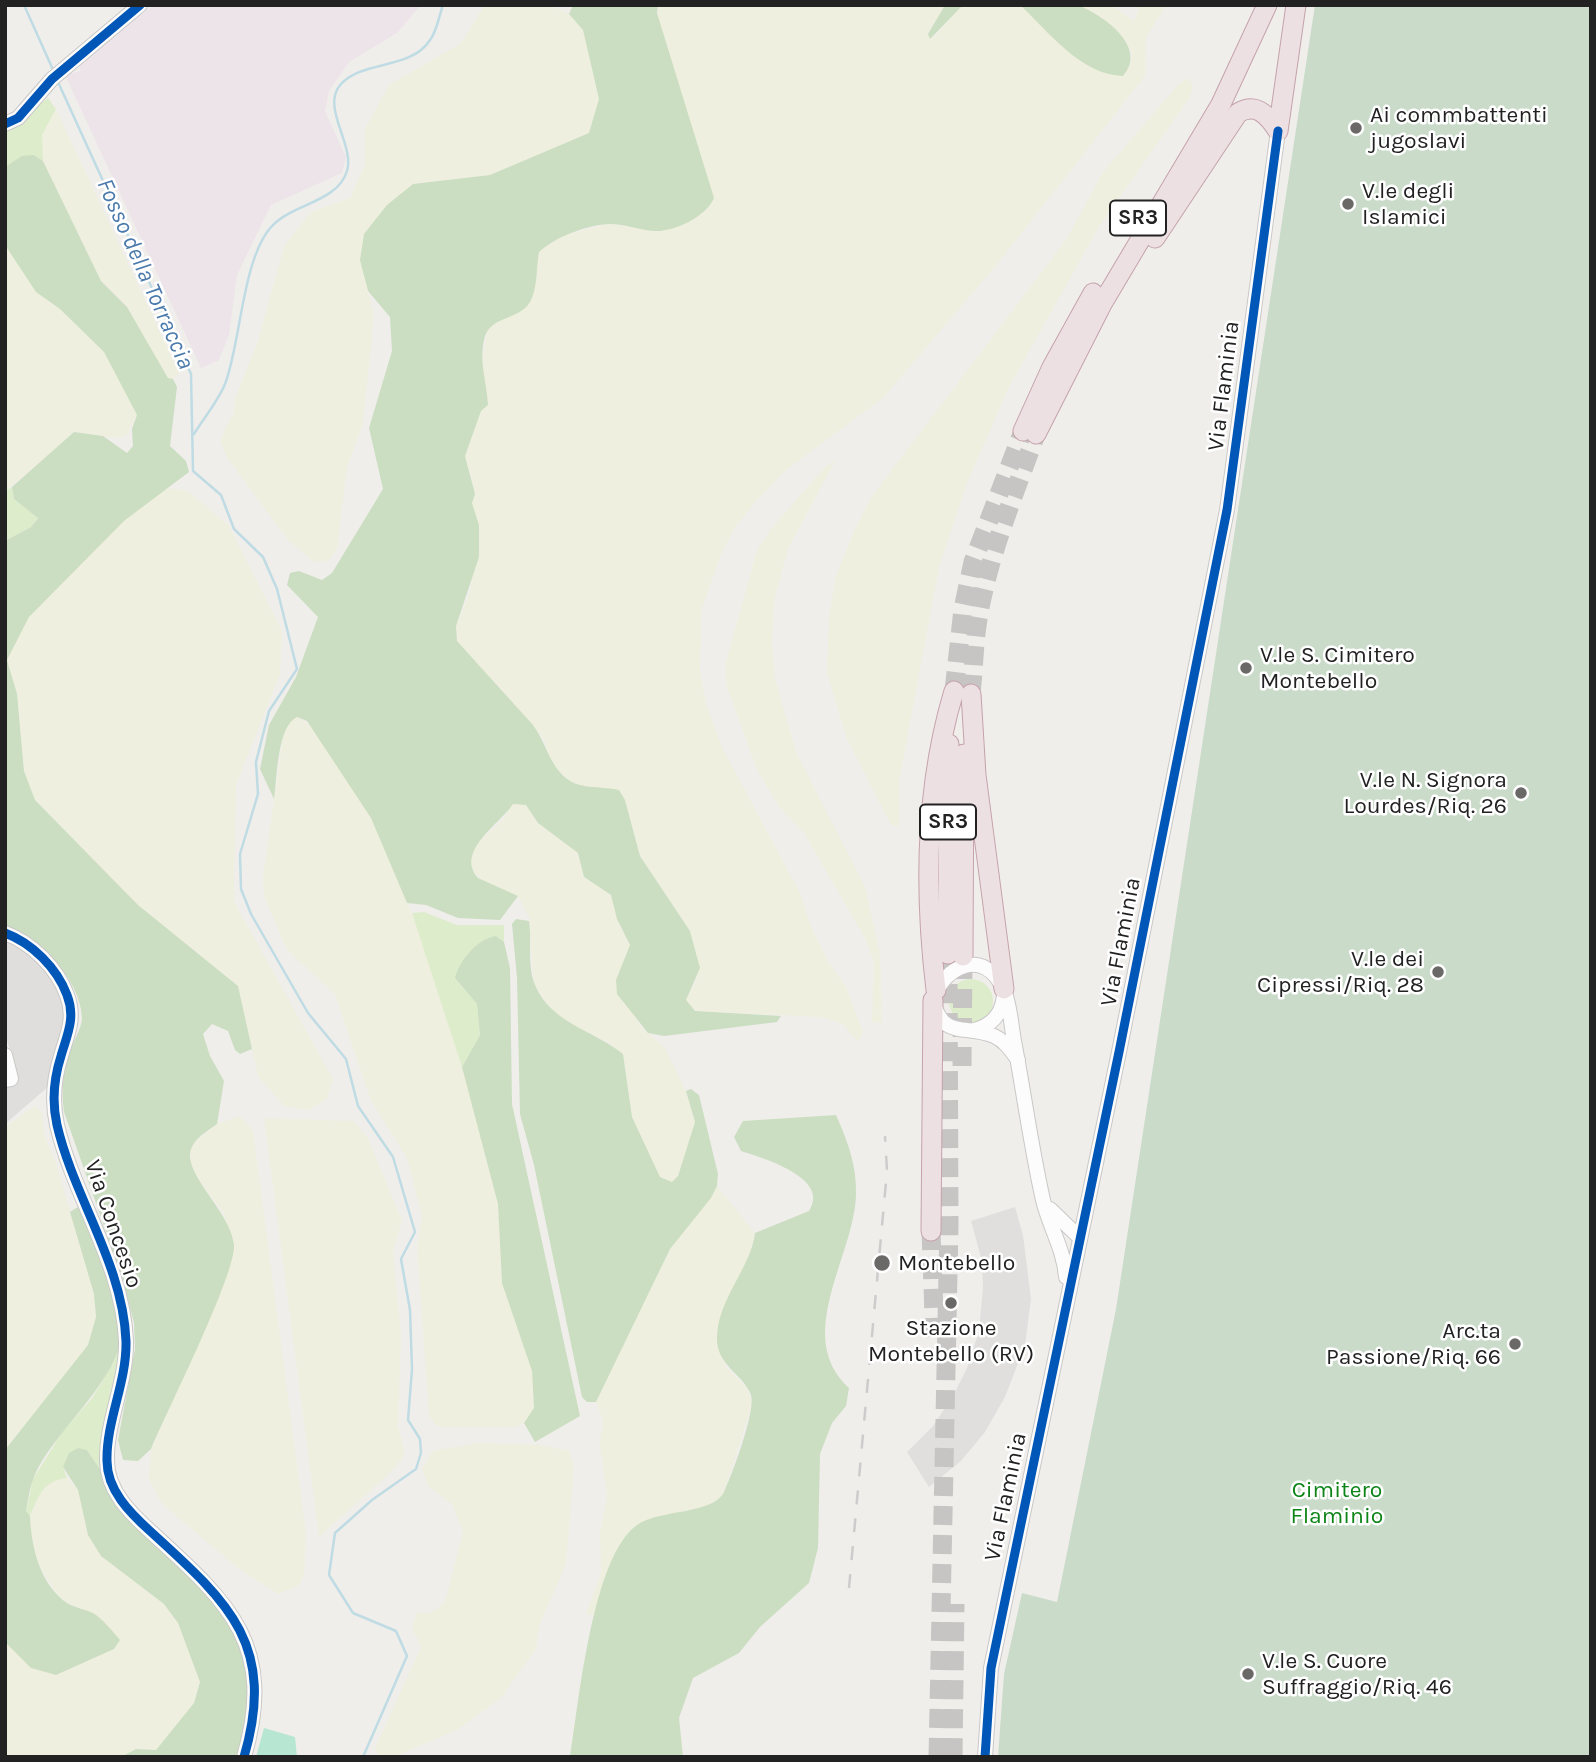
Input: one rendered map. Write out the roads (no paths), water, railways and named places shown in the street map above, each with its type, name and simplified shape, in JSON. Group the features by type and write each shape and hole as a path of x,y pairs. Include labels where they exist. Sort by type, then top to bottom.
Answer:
{"highway":[{"name":"SR3","path":"1254,5 1206,103 1047,376 1029,433 1221,104 1268,5"},
{"path":"1278,131 1296,5"},
{"path":"1102,304 1124,283 1238,113 1246,108 1257,109 1270,117 1278,131"},
{"name":"SR3","path":"956,955 963,773 962,692"},
{"path":"962,692 976,775 1004,989"},
{"path":"931,1231 935,995 931,939 931,801 937,751 962,692"}],"street":[{"path":"5,124 29,108 58,74 140,5"},
{"name":"Via Flaminia","path":"985,1757 991,1668 1088,1190 1119,1052 1227,510 1278,131"},
{"name":"Via Concesio","path":"5,933 26,944 46,963 60,981 70,1004 71,1027 55,1079 57,1125 111,1270 122,1310 126,1343 108,1436 107,1460 111,1484 138,1521 204,1580 236,1622 250,1662 257,1698 244,1757"},
{"path":"1004,989 1003,1005 996,1017 985,1027 969,1031 958,1031 943,1022 935,995 949,972 967,965 989,972 1004,989 1044,1202 1055,1223 1069,1288"},
{"path":"969,1031 999,1039 1018,1060"},
{"path":"5,1055 11,1079 5,1080"},
{"path":"1055,1223 1075,1210 1088,1190"},
{"path":"1055,1223 1078,1242"}],"waterway":[{"name":"Fosso della Torraccia","path":"24,5 54,72"},
{"path":"194,434 225,384 248,279 262,240 272,226 291,212 334,190 347,171 346,150 334,103 341,84 350,76 399,61 422,50 434,32 443,5"},
{"name":"Fosso della Torraccia","path":"58,82 191,374 193,471 221,495 234,529 263,557 277,589 297,669 269,711 256,762 258,794 240,854 241,889 251,914 308,1013 346,1059 358,1106 393,1157 415,1232 401,1259 410,1310 412,1369 408,1420 420,1439 421,1453 416,1469 372,1500 335,1533 329,1575 353,1613 396,1631 407,1656 363,1757"}],"tunnel":[{"path":"954,691 963,609 973,562 1023,431"},
{"path":"971,694 976,633 984,590 1004,523 1036,434"},
{"path":"938,1757 949,1224 948,954"},
{"path":"962,1066 963,956"},
{"path":"931,1231 935,1343"},
{"path":"953,1757 955,1604"}],"railway":[{"path":"849,1588 887,1171 885,1136"}],"place":[{"name":"Ai commbattenti jugoslavi","path":"1356,128"},
{"name":"V.le degli Islamici","path":"1348,204"},
{"name":"V.le S. Cimitero Montebello","path":"1246,668"},
{"name":"V.le N. Signora Lourdes/Riq. 26","path":"1521,793"},
{"name":"V.le dei Cipressi/Riq. 28","path":"1438,972"},
{"name":"Montebello","path":"882,1263"},
{"name":"Stazione Montebello (RV)","path":"951,1303"},
{"name":"Arc.ta Passione/Riq. 66","path":"1515,1344"},
{"name":"V.le S. Cuore Suffraggio/Riq. 46","path":"1248,1674"}],"park label":[{"name":"Cimitero Flaminio","path":"1337,1503"}]}
